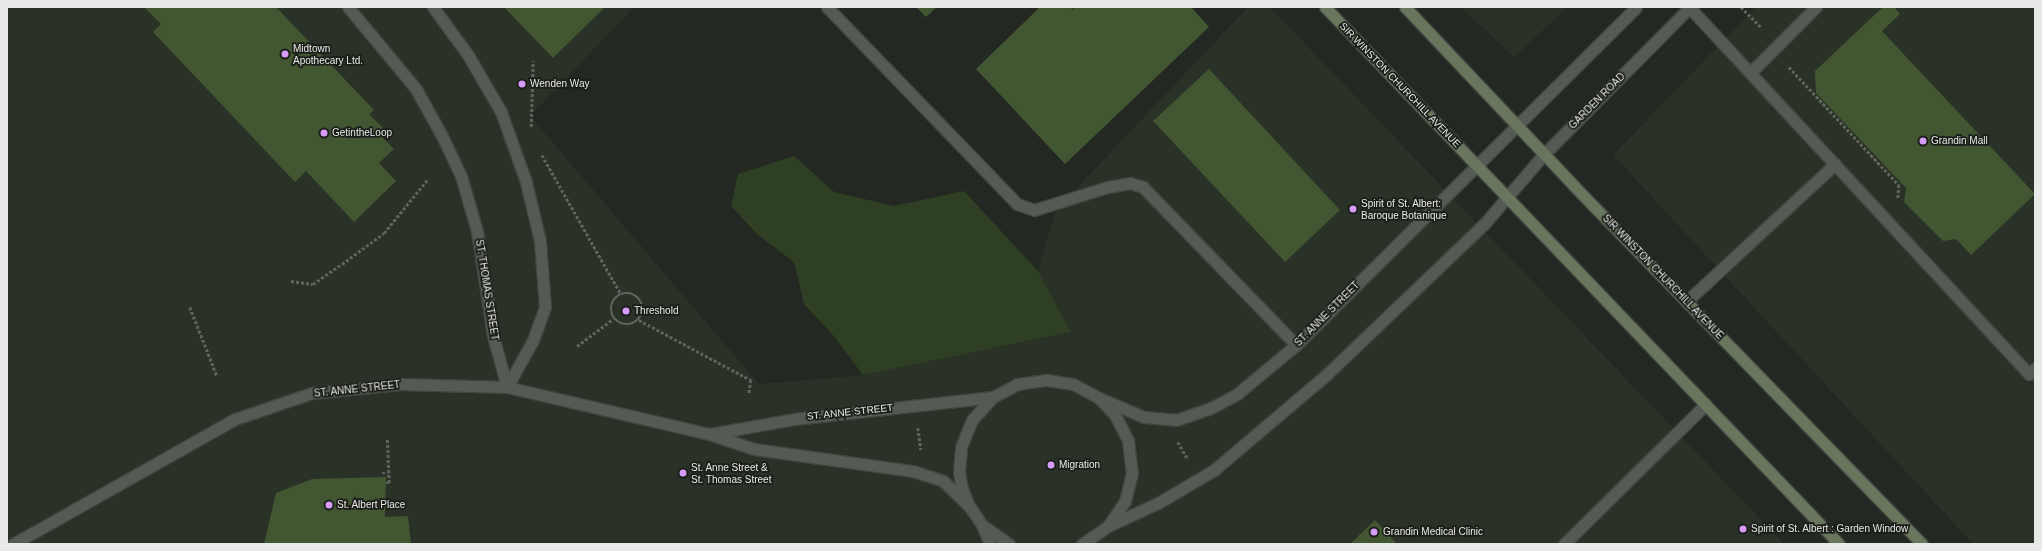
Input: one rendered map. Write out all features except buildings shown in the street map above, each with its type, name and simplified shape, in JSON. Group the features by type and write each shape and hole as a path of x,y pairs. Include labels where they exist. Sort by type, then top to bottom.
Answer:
{"main road":[{"name":"SIR WINSTON CHURCHILL AVENUE","path":"1325,7 1840,544"},
{"name":"SIR WINSTON CHURCHILL AVENUE","path":"1405,7 1519,125 1544,154 1922,544"}],"street":[{"name":"ST. THOMAS STREET","path":"348,7 416,89 442,136 461,176 477,231 492,336 507,386"},
{"path":"433,7 468,54 502,112 526,182 540,241 545,308 532,342 507,386"},
{"path":"827,7 1017,204 1034,210 1108,187 1130,183 1143,188 1296,345"},
{"path":"1519,125 1636,7"},
{"path":"1690,7 1835,164 2032,371"},
{"name":"GARDEN ROAD","path":"1508,199 1544,154 1690,7"},
{"path":"1750,72 1816,7"},
{"name":"ST. ANNE STREET","path":"1099,398 1144,417 1176,420 1210,408 1237,394 1296,345 1519,125"},
{"path":"1687,301 1835,164"},
{"path":"1084,543 1108,526 1158,503 1214,470 1325,376 1508,199"},
{"path":"990,544 982,525 969,506 960,477 961,448 972,420 993,397 1017,384 1047,380 1073,384 1099,398 1115,415 1128,441 1132,457 1132,473 1125,500 1108,526"},
{"name":"ST. ANNE STREET","path":"13,544 235,419 312,393 402,384 507,386 709,434 754,449 913,471 943,480 969,506"},
{"name":"ST. ANNE STREET","path":"709,434 794,419 993,397"},
{"path":"1564,544 1706,404"},
{"path":"982,525 1009,544"}],"path":[{"path":"1741,7 1764,30 1788,67 1899,186 1898,198 1902,203"},
{"path":"531,129 533,61"},
{"path":"539,149 621,294"},
{"path":"291,281 313,284 384,233 428,178"},
{"path":"621,294 632,294 641,300 643,310 639,320 626,326 613,319 611,304 621,294"},
{"path":"190,307 217,376"},
{"path":"577,346 613,319"},
{"path":"639,320 751,380 749,396"},
{"path":"918,420 921,453"},
{"path":"1176,437 1192,466"},
{"path":"386,483 390,483 388,473 387,438"},
{"path":"382,473 388,473"}],"shaded area":[{"path":"7,7 634,7 530,116 759,384 863,375 1071,332 1038,271 1056,210 1248,7 1270,7 1784,544 7,544"},
{"path":"1461,7 1568,7 1514,57"},
{"name":"Grandin Mall","path":"1756,7 2035,7 2035,544 1973,544 1613,155"}],"green space":[{"path":"794,156 834,192 894,206 964,191 1038,271 1071,332 863,375 833,335 804,304 794,262 758,235 731,206 738,174"}],"place":[{"name":"Midtown Apothecary Ltd.","path":"285,54"},
{"name":"Wenden Way","path":"522,84"},
{"name":"GetintheLoop","path":"324,133"},
{"name":"Grandin Mall","path":"1923,141"},
{"name":"Spirit of St. Albert: Baroque Botanique","path":"1353,209"},
{"name":"Threshold","path":"626,311"},
{"name":"Migration","path":"1051,465"},
{"name":"St. Anne Street & St. Thomas Street","path":"683,473"},
{"name":"St. Albert Place","path":"329,505"},
{"name":"Spirit of St. Albert : Garden Window","path":"1743,529"},
{"name":"Grandin Medical Clinic","path":"1374,532"}]}
